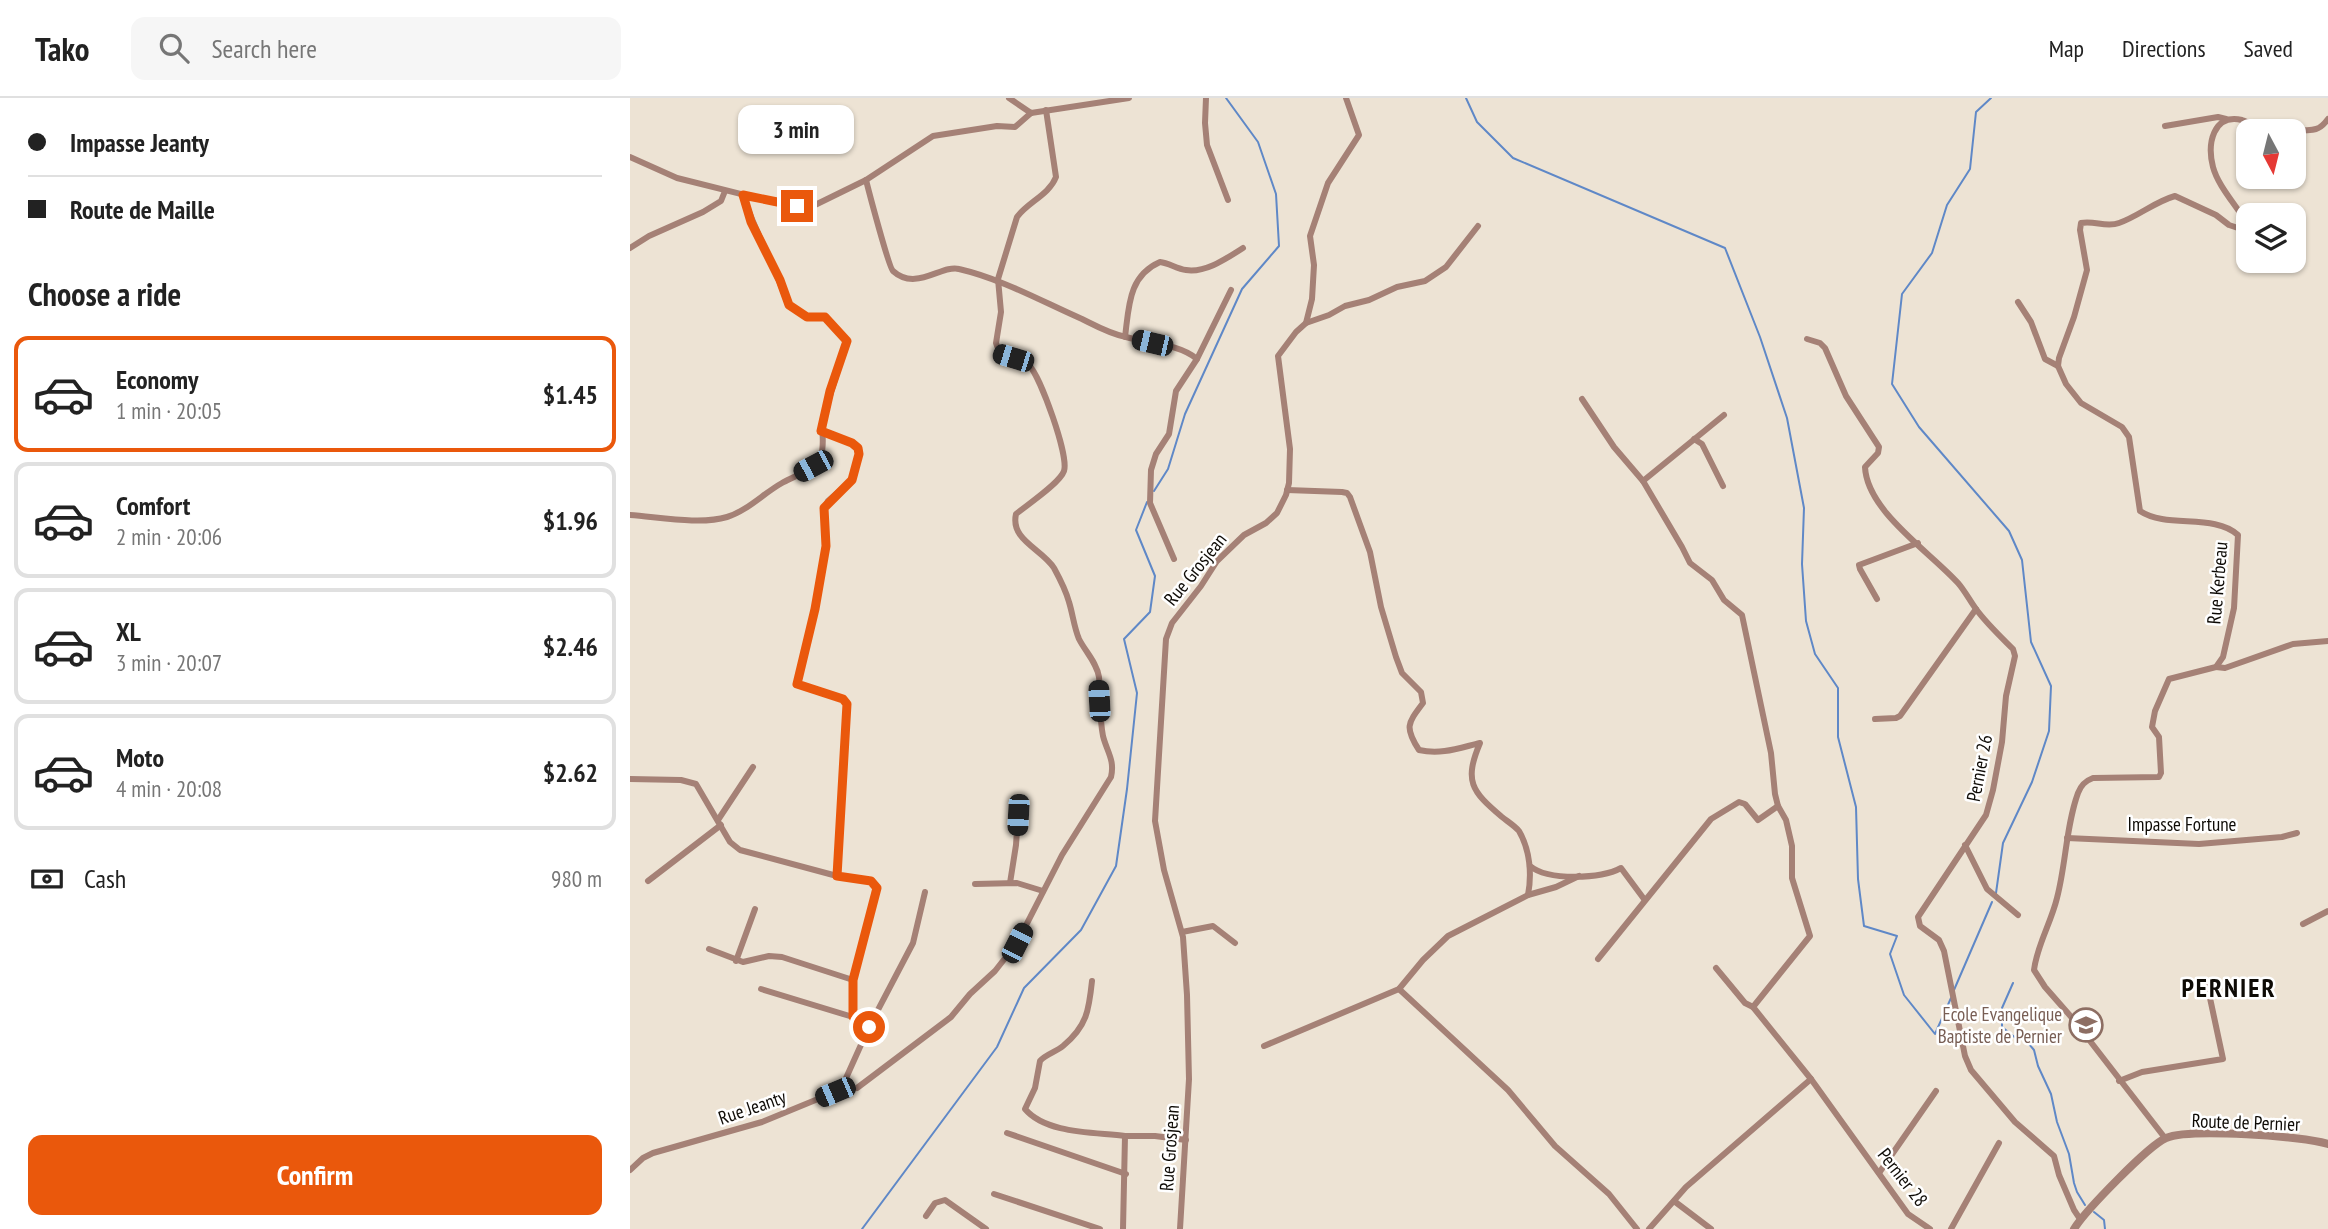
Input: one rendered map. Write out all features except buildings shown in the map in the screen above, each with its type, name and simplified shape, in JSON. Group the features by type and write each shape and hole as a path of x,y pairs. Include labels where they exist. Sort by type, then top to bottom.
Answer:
{"street":[{"path":"1009,98 1031,113"},
{"path":"630,157 677,178 725,191 797,206 816,205 866,180 933,136 997,126 1015,127 1031,113 1129,98"},
{"path":"1206,98 1208,145 1228,200"},
{"path":"1306,323 1312,299 1314,265 1310,236 1328,183 1359,135 1346,98"},
{"path":"857,1088 951,1017 970,994 995,971 1017,943 1062,855 1111,777 1114,767 1112,755 1104,739 1099,678 1079,638 1070,604 1052,565 1017,533 1014,523 1016,514 1060,479 1065,470 1065,459 1049,403 1034,371 1027,362 1000,354 996,343 1001,312 998,279 1017,218 1023,209 1052,186 1056,177 1046,110"},
{"path":"2165,126 2218,117 2241,120 2277,131 2316,129 2326,124"},
{"path":"2018,302 2031,322 2045,359 2058,366 2087,270 2081,223 2090,221 2108,226 2118,224 2160,200 2175,196 2216,215 2229,225 2244,227 2246,222 2213,168 2213,134 2219,123 2226,119"},
{"path":"866,180 888,265 892,271 912,278 924,278 956,268 998,279 1030,296 1125,337 1178,349 1197,359"},
{"path":"630,248 649,236 704,212 720,201 725,191"},
{"path":"630,516 706,520 727,517 813,466 821,457 821,431 830,391 847,341 825,317 807,317 789,305 780,280 751,222 743,195"},
{"path":"1306,323 1397,287 1425,281 1446,267 1478,226"},
{"path":"1125,337 1133,287 1138,277 1153,265 1160,262 1194,270 1218,263 1244,248"},
{"path":"1174,559 1150,503 1151,470 1156,454 1169,434 1176,391 1197,359 1231,290"},
{"name":"Rue Grosjean","path":"1180,1229 1189,1040 1182,932 1164,870 1155,821 1166,639 1172,623 1217,561 1244,535 1266,523 1277,513 1287,490 1290,449 1278,356 1306,323"},
{"name":"Pernier 26","path":"1807,340 1821,343 1825,348 1846,397 1879,447 1878,453 1865,467 1865,472 1889,519 1918,543 1961,586 1976,609 2013,649 2015,656 2006,696 1993,790 1986,815 1918,917 1920,926 1939,940 1944,951 1970,1070 2015,1122 2054,1156 2059,1175 2080,1219"},
{"name":"Rue Kerbeau","path":"2058,366 2066,384 2081,403 2122,427 2129,437 2140,511 2148,517 2207,523 2233,530 2238,535 2234,608 2223,657 2216,667"},
{"path":"1581,399 1614,447 1643,481 1686,558 1712,580 1724,600 1742,615 1771,753 1778,806 1786,820 1792,846 1793,878 1810,936 1753,1007"},
{"path":"1643,481 1724,415"},
{"path":"821,431 852,443 858,448 859,454 852,480 824,508 826,546 815,609 797,684 843,699 847,704 837,876"},
{"path":"1694,439 1702,444 1723,486"},
{"path":"1287,490 1342,492 1347,493 1350,498 1370,552 1381,607 1396,657 1402,673 1423,697 1423,702 1411,718 1410,736 1419,750 1426,752 1446,751 1480,743 1471,778 1475,790 1518,830 1530,866 1528,895"},
{"path":"1877,599 1860,565 1918,543"},
{"path":"1875,719 1900,716 1976,609"},
{"path":"2165,1138 2034,970 2035,958 2057,898 2078,791 2085,781 2093,778 2159,777 2159,737 2152,727 2169,679 2216,667 2225,668 2293,644 2328,641"},
{"path":"648,881 719,823 753,767"},
{"path":"630,779 681,780 696,784 730,842 740,850 837,876 871,881 877,888 853,980 853,1017"},
{"path":"1598,958 1711,819 1739,802 1745,804 1758,820 1778,806"},
{"path":"1010,883 1015,859 1018,815"},
{"name":"Impasse Fortune","path":"2067,838 2199,844 2282,837 2297,832"},
{"path":"1965,845 1991,893 2018,915"},
{"path":"1530,866 1545,874 1579,876 1604,875 1621,869 1644,899"},
{"path":"1264,1046 1399,989 1448,936 1528,895 1556,887 1579,876"},
{"path":"975,884 1010,883 1043,891"},
{"name":"Rue Jeanty","path":"630,1170 653,1153 761,1122 835,1092 846,1082 869,1027 914,943 925,892"},
{"path":"736,961 755,909"},
{"path":"2303,924 2328,911"},
{"path":"1182,932 1213,926 1235,943"},
{"path":"709,949 736,961 747,962 769,956 782,957 853,980"},
{"name":"Pernier 28","path":"1716,968 1745,1003 1753,1007 1811,1079 1908,1214 1930,1229"},
{"path":"1092,981 1089,1009 1084,1024 1062,1046 1040,1061 1035,1088 1025,1108 1035,1117 1055,1127 1186,1140"},
{"path":"2119,1081 2141,1072 2224,1059 2207,984"},
{"path":"761,989 853,1017 869,1027"},
{"path":"1399,989 1508,1090 1555,1146 1609,1194 1637,1229"},
{"path":"1649,1229 1686,1187 1811,1079"},
{"path":"1879,1173 1936,1091"},
{"path":"1007,1133 1126,1174"},
{"name":"Route de Pernier","path":"2074,1229 2080,1219 2123,1175 2165,1138 2190,1134 2248,1135 2315,1140 2328,1144"},
{"path":"1123,1229 1125,1136"},
{"path":"1951,1229 1999,1143"},
{"path":"995,1194 1100,1229"},
{"path":"926,1216 935,1203 944,1200 986,1229"},
{"path":"1674,1201 1711,1229"},
{"path":"1073,1229 1077,1220"}],"waterway":[{"path":"1154,491 1168,469 1185,414 1242,289 1279,246 1276,194 1258,142 1226,98"},
{"path":"1466,98 1477,122 1513,158 1725,248 1760,337 1787,418 1804,508 1802,564 1806,621 1815,654 1838,688 1838,737 1856,807 1858,879 1864,926 1897,936 1890,954 1904,995 1935,1034 1951,998"},
{"path":"1991,98 1976,112 1970,169 1947,205 1932,253 1902,294 1892,384 1919,427 2009,531 2022,560 2031,642 2051,686 2049,731 2032,782 2003,843 1996,893"},
{"path":"862,1229 997,1047 1024,988 1081,930 1116,866 1137,693 1124,639 1150,612 1155,576 1136,530 1147,502"},
{"path":"1954,990 1992,902"},
{"path":"2013,983 2002,1008 2002,1027 2017,1039 2025,1039 2034,1050 2051,1094 2057,1122 2069,1154 2074,1183 2085,1205"},
{"path":"2094,1212 2104,1220 2105,1229"}],"place":[{"name":"Ecole Evangelique Baptiste de Pernier","path":"2086,1025"}],"district":[{"name":"PERNIER","path":"2229,987"}],"route":[{"path":"797,206 743,195 751,222 780,280 789,305 807,317 825,317 847,341 830,391 821,431 852,443 858,448 859,454 852,480 828,501 824,508 826,546 815,609 797,684 843,699 847,704 837,876 871,881 877,888 853,980 853,1017 869,1027"}]}
